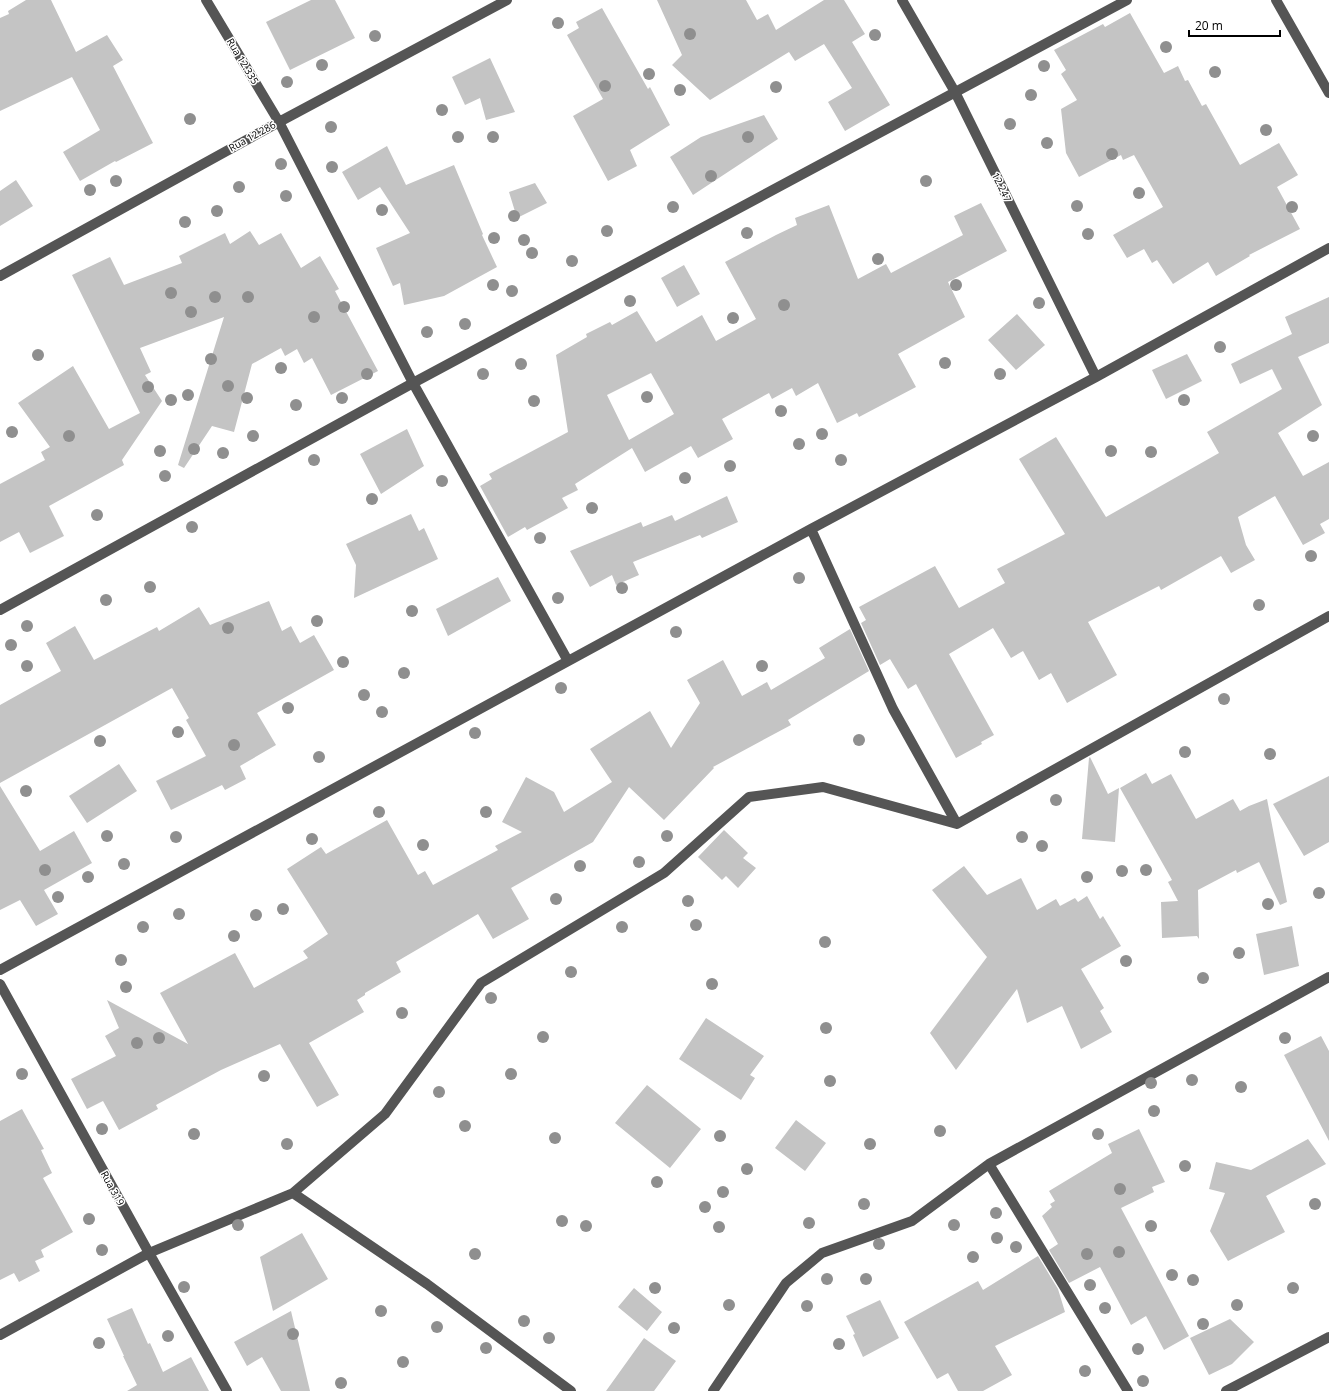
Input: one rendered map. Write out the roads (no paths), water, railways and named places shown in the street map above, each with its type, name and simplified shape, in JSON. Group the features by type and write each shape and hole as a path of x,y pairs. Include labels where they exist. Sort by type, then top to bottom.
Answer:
{"street":[{"name":"Rua 12.335","path":"206,0 279,122 413,383 568,661"},
{"name":"Rua 12.286","path":"0,276 279,122 506,0"},
{"name":"12.247","path":"902,0 955,92 1096,377"},
{"path":"0,610 413,383 1127,0"},
{"path":"1276,0 1329,93"},
{"path":"0,970 811,529 1096,377 1329,248"},
{"path":"811,529 893,709 957,824"},
{"path":"0,1335 149,1253 293,1193 385,1114 481,983 664,873 749,797 823,786 957,824 1329,616"},
{"path":"713,1391 786,1283 822,1253 912,1221 989,1164 1329,978"},
{"name":"Rua 319","path":"0,984 227,1391"},
{"path":"989,1164 1128,1391"},
{"path":"293,1193 427,1284 571,1391"},
{"path":"1226,1391 1329,1337"}]}
